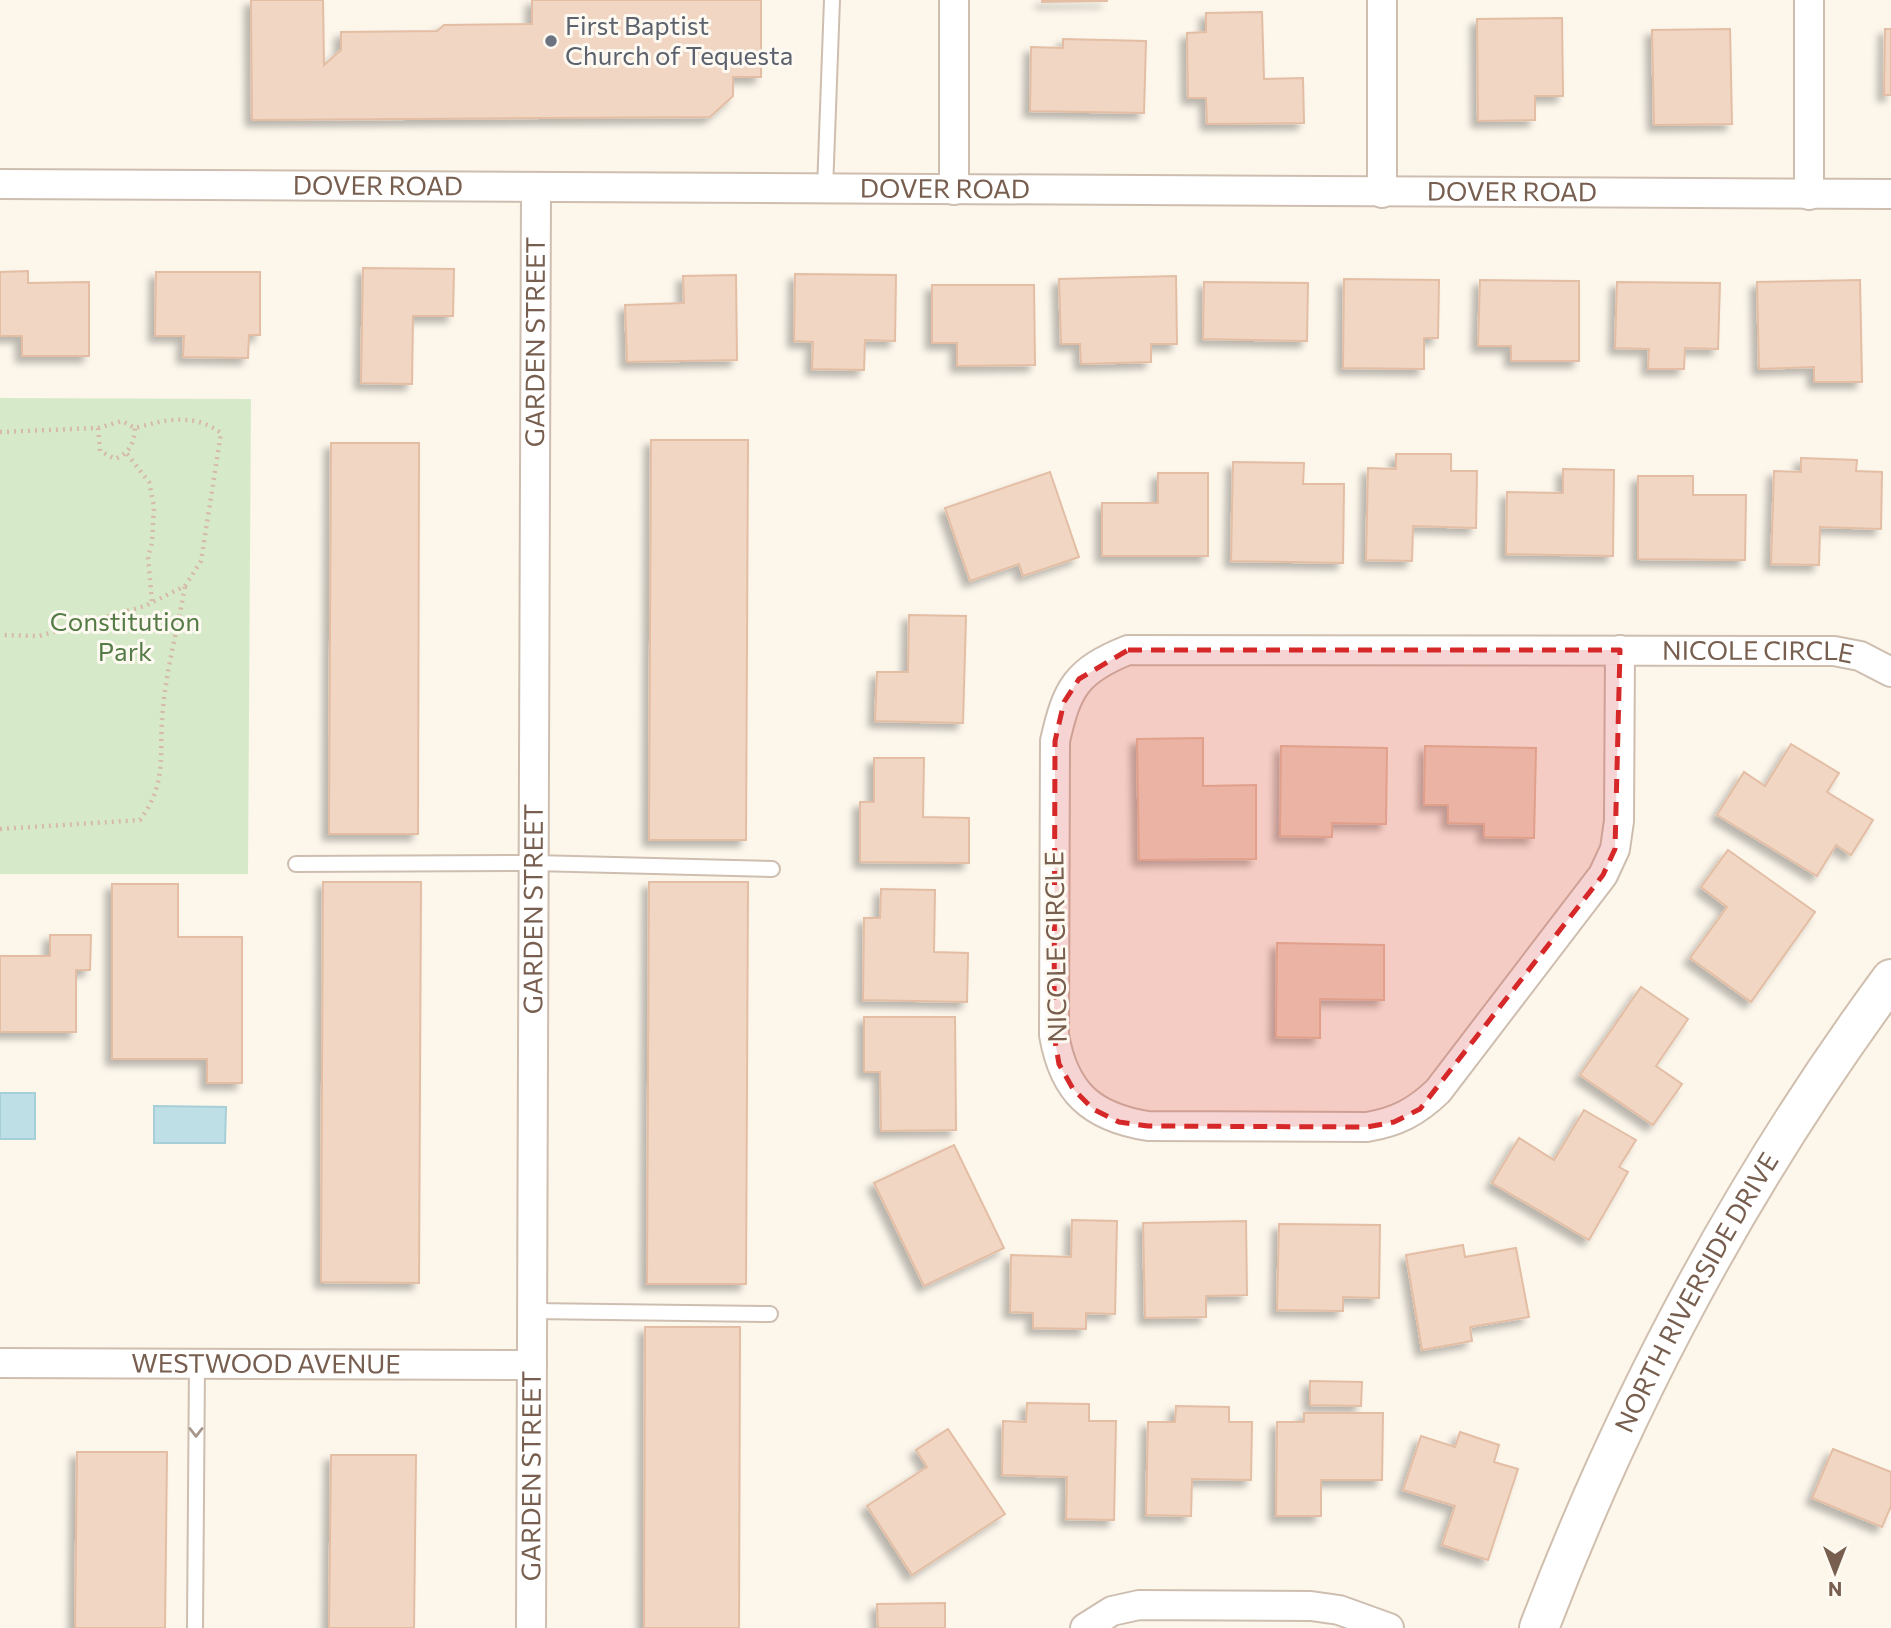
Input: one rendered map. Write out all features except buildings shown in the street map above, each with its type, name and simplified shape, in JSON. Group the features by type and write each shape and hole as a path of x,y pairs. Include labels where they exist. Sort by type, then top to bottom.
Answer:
{"street":[{"path":"954,0 954,190"},
{"path":"1382,0 1382,193"},
{"path":"1809,0 1809,195"},
{"name":"DOVER ROAD","path":"0,184 1891,194"},
{"name":"GARDEN STREET","path":"531,1628 536,188"},
{"name":"NICOLE CIRCLE","path":"1620,650 1619,821 1615,849 1603,875 1438,1091 1420,1109 1394,1122 1367,1127 1148,1126 1119,1122 1093,1109 1073,1089 1059,1064 1054,1035 1055,741 1064,702 1079,679 1101,661 1128,650 1620,650 1834,651 1860,656 1891,672"},
{"name":"NORTH RIVERSIDE DRIVE","path":"1539,1628 1613,1448 1687,1301 1764,1166 1849,1036 1891,979"},
{"name":"WESTWOOD AVENUE","path":"0,1363 532,1365"},
{"path":"1085,1628 1112,1611 1139,1605 1311,1606 1339,1610 1389,1628"}],"lane":[{"path":"825,190 832,0"},
{"path":"296,864 534,863 772,869"},
{"path":"532,1311 770,1314"},
{"path":"195,1628 197,1364"}],"path":[{"path":"0,432 98,428 121,421 135,428 170,418 206,421 221,433 201,561 185,586 163,708 161,764 156,800 141,820 0,829"},
{"path":"98,428 100,451 115,459 127,454 134,441 135,428"},
{"path":"127,454 149,482 154,506 152,542 148,557 152,602"},
{"path":"0,635 39,636 152,602 185,586"}],"highlighted area":[{"path":"1128,650 1620,650 1615,849 1603,875 1420,1109 1394,1122 1367,1127 1148,1126 1119,1122 1093,1109 1073,1089 1059,1064 1054,1035 1055,741 1064,702 1079,679"}],"green space":[{"name":"Constitution Park","path":"0,398 251,399 248,874 0,874"}],"water":[{"path":"0,1093 35,1093 35,1139 0,1139"},
{"path":"154,1106 226,1107 225,1143 154,1143"}],"place":[{"name":"First Baptist Church of Tequesta","path":"551,41"}]}
